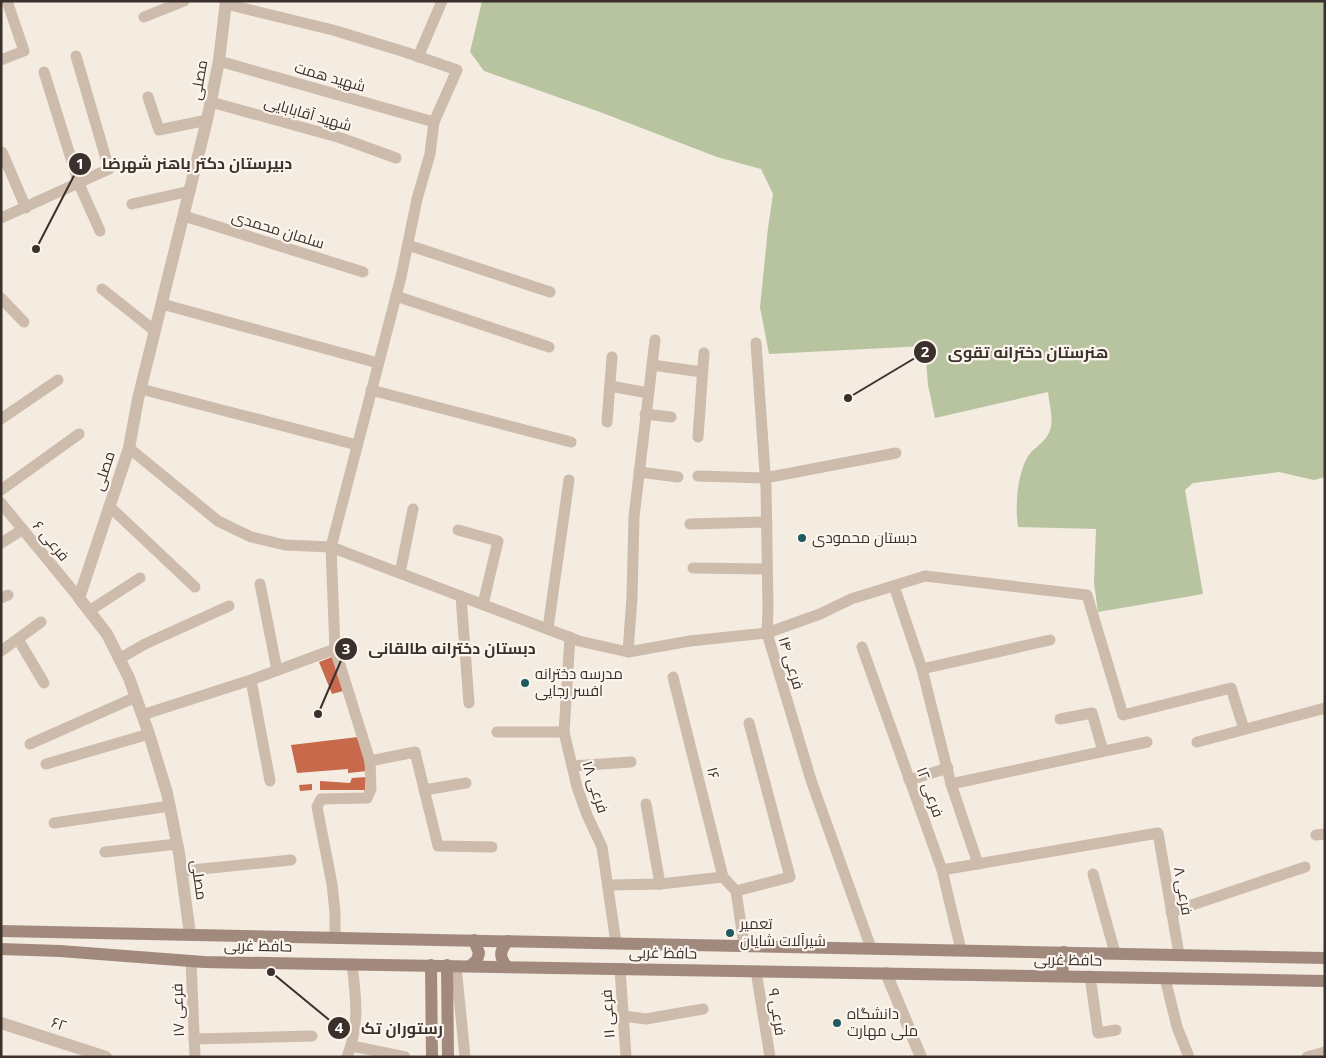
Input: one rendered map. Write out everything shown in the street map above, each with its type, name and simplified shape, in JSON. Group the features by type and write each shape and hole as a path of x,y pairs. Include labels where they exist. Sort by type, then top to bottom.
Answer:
{"main road":[{"name":"حافظ غربی","path":"1,932 190,934 1325,958"},
{"path":"59,934 49,936 45,941 46,946 60,951"},
{"path":"470,966 477,960 479,953 474,940"},
{"path":"507,967 500,956 508,941"},
{"name":"حافظ غربی","path":"1,949 60,951 191,961 1325,981"},
{"path":"1062,976 1064,952"},
{"path":"431,965 432,1057"},
{"path":"448,1057 452,966"}],"street":[{"path":"1,60 24,50 7,1"},
{"path":"144,16 184,1"},
{"path":"418,56 442,1"},
{"path":"226,2 333,30 457,70 434,122 430,154 416,200 396,296 332,548 335,649 370,761 371,789 367,798 321,799 317,807 332,884 335,937"},
{"name":"مصلی","path":"190,934 170,806 149,734 136,697 107,634 79,598 129,448 141,389 208,120 219,61 226,2"},
{"path":"1,218 109,169 76,56"},
{"name":"شهید همت","path":"219,61 434,122"},
{"path":"44,72 79,184 100,231"},
{"path":"148,97 159,130 208,120"},
{"name":"شهید آقابابایی","path":"211,102 341,138 396,158"},
{"path":"2,152 26,208"},
{"path":"132,204 190,191"},
{"name":"سلمان محمدی","path":"184,216 364,272"},
{"path":"408,245 550,292"},
{"path":"102,289 155,332"},
{"path":"396,296 549,347"},
{"path":"1,298 24,322"},
{"path":"162,304 378,363"},
{"path":"628,652 632,597 634,517 655,340"},
{"name":"فرعی ۱۴","path":"756,343 765,478 767,633 811,780 871,948"},
{"path":"698,437 704,353"},
{"path":"607,422 612,357"},
{"path":"652,366 702,372"},
{"path":"1,419 58,380"},
{"path":"610,386 648,393"},
{"path":"141,389 357,444"},
{"path":"371,390 571,442"},
{"path":"645,414 671,417"},
{"path":"1,490 79,434"},
{"path":"129,448 218,521 251,537 285,544 332,548 579,641 628,652 690,642 767,633 820,614 851,599 924,576 1087,595 1123,715 1231,688 1244,729"},
{"path":"698,476 765,478 896,453"},
{"path":"639,472 678,477"},
{"path":"548,628 569,480"},
{"name":"فرعی ۶","path":"1,503 79,598"},
{"path":"109,506 195,587"},
{"path":"400,573 413,510"},
{"path":"690,524 766,522"},
{"path":"1,543 22,530"},
{"path":"458,530 498,541 483,604"},
{"path":"693,568 767,569"},
{"path":"89,611 140,578"},
{"path":"260,584 277,670"},
{"path":"894,586 922,669 951,784 978,864 942,870"},
{"path":"461,596 469,703"},
{"path":"119,660 145,644 229,606"},
{"path":"1,651 41,622"},
{"name":"فرعی ۱۸","path":"570,637 564,732 587,815 602,847 616,943"},
{"path":"18,638 44,683"},
{"path":"922,669 1050,640"},
{"name":"فرعی ۱۲","path":"862,647 942,870 961,950"},
{"path":"142,715 251,680 335,649"},
{"name":"۱۶","path":"674,677 730,884 744,946"},
{"path":"251,680 270,781"},
{"path":"30,744 136,697"},
{"path":"1197,742 1325,708"},
{"path":"1060,719 1092,713 1103,751"},
{"path":"609,885 730,884 790,877 749,723"},
{"path":"497,732 564,732"},
{"path":"46,764 149,734"},
{"path":"951,784 1147,742"},
{"path":"370,761 415,752 438,846 492,847"},
{"path":"572,766 631,762"},
{"path":"909,780 948,768"},
{"path":"424,790 466,783"},
{"path":"646,804 660,884"},
{"path":"54,823 170,806"},
{"name":"فرعی ۸","path":"978,864 1158,833 1179,954"},
{"path":"105,852 177,844"},
{"path":"181,871 291,860"},
{"path":"1171,912 1305,867"},
{"path":"1093,874 1115,953"},
{"name":"فرعی ۱۷","path":"191,961 195,1057"},
{"path":"352,964 358,1009 350,1052 405,1057"},
{"path":"452,966 465,1057"},
{"name":"فرعی ۱۱","path":"620,969 626,1057"},
{"name":"فرعی ۹","path":"756,971 770,1057"},
{"path":"886,973 921,1057"},
{"path":"1090,976 1098,1033 1116,1030"},
{"path":"1165,978 1177,1027 1189,1057"},
{"path":"623,1016 646,1019 703,1009"},
{"name":"۶۲","path":"1,1022 106,1057"},
{"path":"194,1039 312,1036"},
{"path":"1307,1057 1325,1052"}],"green space":[{"path":"482,1 1325,1 1325,477 1314,480 1279,472 1193,483 1185,490 1203,594 1098,612 1094,583 1096,529 1018,527 1018,491 1021,474 1027,458 1047,437 1051,427 1048,392 935,418 928,385 925,346 769,354 760,307 773,194 761,169 717,157 600,112 484,71 470,52"}],"building":[{"path":"332,657 343,691 332,694 319,662"},
{"path":"358,737 367,771 348,773 348,769 297,773 291,745"},
{"path":"366,777 365,790 320,790 320,781 350,783 352,778"},
{"path":"312,784 312,790 300,791 299,785"}],"place":[{"name":"دبیرستان دکتر باهنر شهرضا","path":"36,249"},
{"name":"هنرستان دخترانه تقوی","path":"848,398"},
{"name":"دبستان محمودی","path":"802,538"},
{"name":"مدرسه دخترانه افسر رجایی","path":"525,683"},
{"name":"دبستان دخترانه طالقانی","path":"318,714"},
{"name":"تعمیر شیرآلات شایان","path":"730,933"},
{"name":"رستوران تک","path":"271,972"},
{"name":"دانشگاه ملی مهارت","path":"837,1023"}]}
